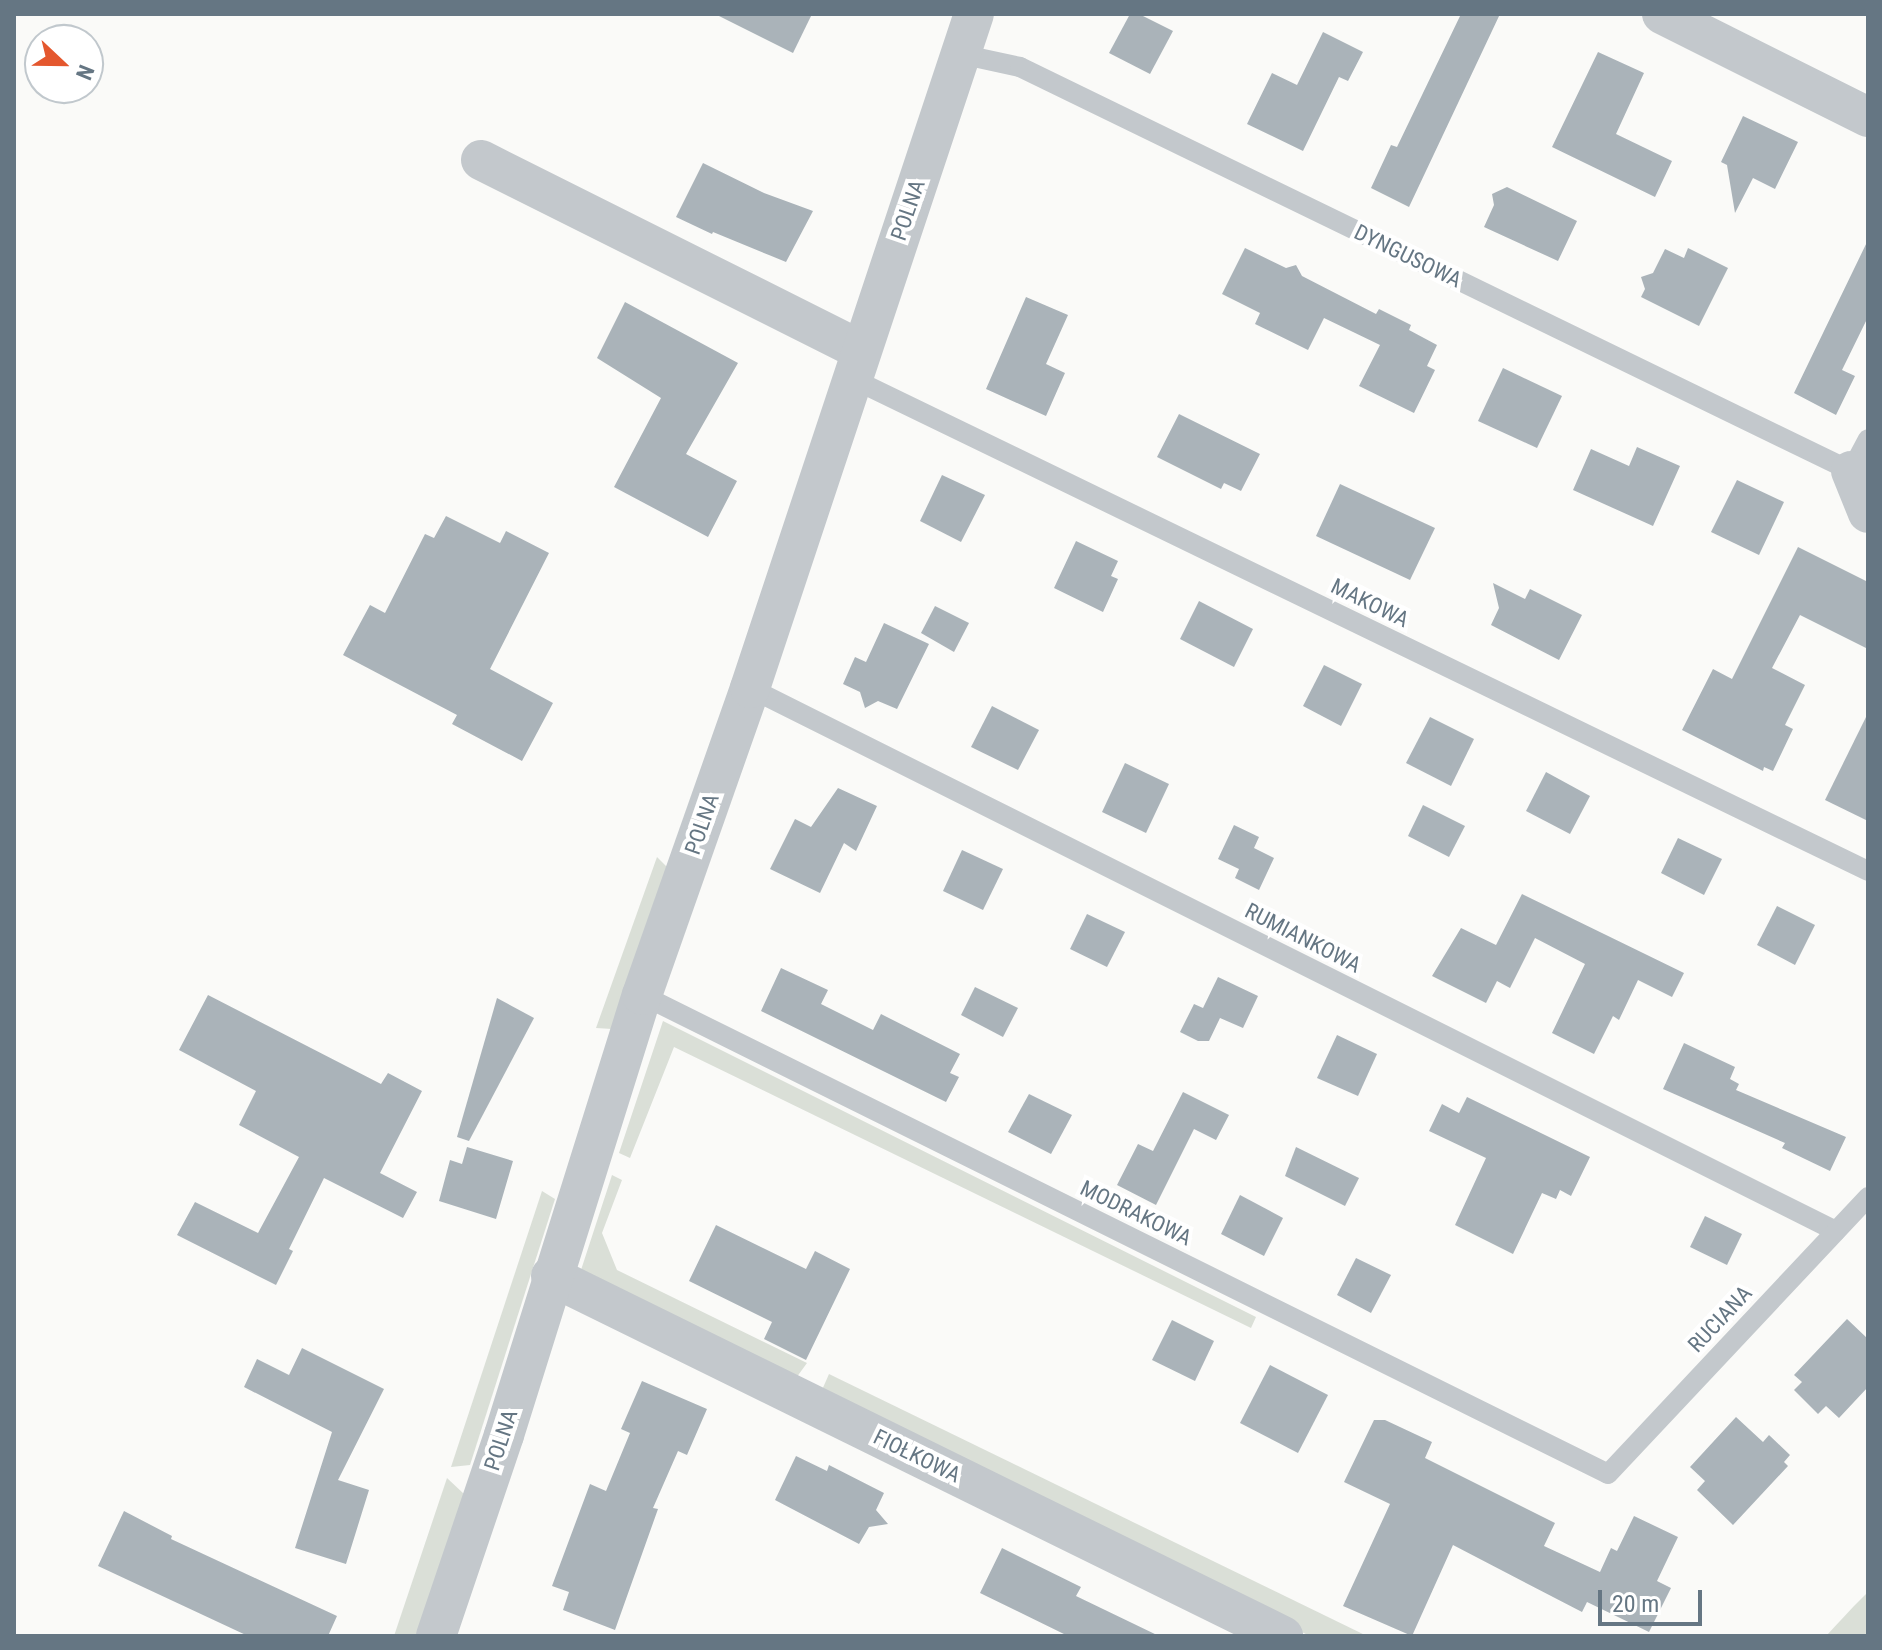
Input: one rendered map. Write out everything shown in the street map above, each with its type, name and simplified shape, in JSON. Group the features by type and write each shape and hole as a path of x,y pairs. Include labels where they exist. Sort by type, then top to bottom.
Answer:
{"street":[{"name":"POLNA","path":"438,1635 642,995 750,688 974,14"},
{"path":"1662,14 1868,117"},
{"path":"481,160 856,364"},
{"name":"DYNGUSOWA","path":"1860,455 1868,513"},
{"name":"FIOŁKOWA","path":"551,1276 1283,1636"}],"lane":[{"name":"DYNGUSOWA","path":"960,54 1020,67 1860,455"},
{"name":"MAKOWA","path":"856,364 1868,871"},
{"name":"RUMIANKOWA","path":"750,688 1836,1231"},
{"name":"MODRAKOWA","path":"642,995 1608,1474"},
{"name":"RUCIANA","path":"1608,1474 1868,1197"}],"shaded area":[{"path":"657,857 668,868 612,1029 596,1028"},
{"path":"663,1021 1256,1317 1251,1328 674,1047 630,1158 619,1153"},
{"path":"612,1175 622,1180 602,1233 617,1270 807,1363 791,1385 581,1270"},
{"path":"542,1191 555,1199 470,1465 451,1467"},
{"path":"829,1374 1367,1636 1310,1636 818,1399"},
{"path":"447,1478 464,1494 416,1636 394,1636"},
{"path":"1868,1592 1868,1636 1826,1636 1854,1606"}],"building":[{"path":"715,14 812,14 793,53"},
{"path":"1130,14 1139,14 1173,31 1150,74 1109,53"},
{"path":"1461,14 1500,14 1409,207 1371,188 1391,145 1397,147"},
{"path":"1323,32 1363,52 1348,81 1339,77 1303,151 1247,124 1272,73 1297,85"},
{"path":"1598,52 1644,73 1616,134 1672,161 1655,197 1552,147"},
{"path":"1743,116 1798,142 1775,189 1753,178 1735,213 1727,165 1721,162"},
{"path":"703,163 764,193 813,211 786,262 676,217"},
{"path":"1507,187 1577,221 1558,261 1484,227 1494,205 1492,194"},
{"path":"1868,240 1868,317 1842,370 1855,376 1836,415 1794,393"},
{"path":"1245,248 1286,268 1296,265 1302,276 1376,314 1379,309 1411,325 1409,330 1437,345 1427,366 1435,370 1414,413 1359,386 1380,345 1324,318 1308,350 1255,324 1260,313 1222,294"},
{"path":"1688,248 1728,268 1699,326 1641,297 1645,289 1641,277 1653,273 1665,249 1684,258"},
{"path":"1026,297 1068,315 1046,364 1065,373 1046,416 986,389"},
{"path":"625,302 738,363 686,454 737,481 708,537 614,487 661,398 597,358"},
{"path":"1503,368 1562,396 1537,448 1478,421"},
{"path":"1179,414 1260,454 1241,491 1224,483 1221,489 1157,457"},
{"path":"1637,447 1680,466 1653,526 1573,490 1591,449 1629,466"},
{"path":"942,475 985,495 961,542 920,521"},
{"path":"1737,480 1784,502 1759,555 1711,532"},
{"path":"1340,484 1435,528 1410,580 1316,536"},
{"path":"446,516 500,543 506,531 549,553 490,669 553,703 522,761 452,724 457,715 343,655 370,605 385,613 425,534 434,538"},
{"path":"1076,541 1118,561 1111,576 1118,579 1103,612 1054,588"},
{"path":"1798,547 1868,582 1868,649 1800,615 1772,668 1805,685 1785,725 1793,729 1773,771 1764,767 1763,771 1682,730 1713,669 1732,679"},
{"path":"1493,583 1525,599 1530,589 1582,615 1559,660 1491,625 1499,608"},
{"path":"1199,601 1253,629 1234,667 1180,639"},
{"path":"935,606 969,623 954,652 921,633"},
{"path":"884,623 929,644 897,709 878,701 865,708 860,692 843,684 855,657 866,662"},
{"path":"1324,665 1362,684 1341,726 1303,706"},
{"path":"992,706 1039,730 1018,770 971,747"},
{"path":"1868,713 1868,821 1825,800"},
{"path":"1430,717 1474,739 1451,786 1406,763"},
{"path":"1125,763 1169,784 1146,833 1102,812"},
{"path":"1546,772 1590,796 1570,834 1526,811"},
{"path":"838,788 877,806 856,851 844,843 820,893 770,869 795,819 811,827"},
{"path":"1423,805 1465,826 1449,857 1408,836"},
{"path":"1234,825 1259,837 1254,848 1274,858 1259,890 1235,878 1239,869 1218,859"},
{"path":"1678,838 1722,859 1704,895 1661,873"},
{"path":"962,850 1003,869 983,910 943,891"},
{"path":"1522,894 1684,973 1672,997 1638,980 1619,1020 1613,1016 1594,1054 1552,1033 1585,964 1535,938 1510,988 1497,981 1486,1003 1432,976 1461,928 1496,945"},
{"path":"1777,906 1815,925 1795,965 1757,945"},
{"path":"1087,914 1125,932 1107,967 1070,949"},
{"path":"781,968 828,990 821,1004 873,1030 881,1014 960,1054 950,1073 959,1077 946,1102 761,1011"},
{"path":"1218,977 1258,996 1243,1028 1220,1018 1209,1041 1198,1041 1180,1032 1194,1004 1203,1008"},
{"path":"975,987 1018,1008 1003,1037 961,1015"},
{"path":"208,995 381,1084 388,1073 422,1091 380,1173 417,1192 403,1218 324,1178 289,1249 293,1251 276,1285 177,1235 195,1202 258,1233 299,1157 239,1125 256,1091 179,1050"},
{"path":"497,998 534,1018 469,1141 457,1137"},
{"path":"1337,1035 1377,1054 1358,1096 1317,1078"},
{"path":"1684,1043 1735,1067 1730,1079 1739,1084 1736,1090 1846,1137 1830,1171 1782,1148 1785,1143 1663,1089"},
{"path":"1183,1092 1229,1115 1216,1140 1194,1129 1156,1205 1117,1185 1138,1144 1153,1151"},
{"path":"1029,1094 1072,1115 1051,1154 1008,1132"},
{"path":"1467,1097 1590,1157 1571,1196 1560,1190 1556,1199 1542,1193 1513,1254 1455,1225 1486,1158 1429,1131 1442,1104 1459,1113"},
{"path":"467,1147 513,1161 496,1219 439,1201 450,1160 462,1164"},
{"path":"1296,1147 1359,1178 1345,1206 1285,1176"},
{"path":"1240,1195 1283,1218 1264,1256 1221,1234"},
{"path":"1705,1216 1742,1234 1727,1265 1690,1247"},
{"path":"716,1225 806,1269 815,1251 850,1269 806,1360 764,1339 772,1322 689,1281"},
{"path":"1356,1258 1391,1275 1371,1313 1337,1295"},
{"path":"1847,1319 1868,1339 1868,1387 1839,1418 1826,1406 1818,1414 1794,1390 1802,1382 1794,1375"},
{"path":"1172,1320 1214,1341 1195,1381 1152,1360"},
{"path":"302,1348 384,1389 338,1480 369,1490 346,1564 295,1548 332,1432 244,1387 257,1359 289,1375"},
{"path":"1270,1365 1328,1395 1298,1453 1240,1423"},
{"path":"642,1381 707,1409 687,1455 678,1451 653,1508 658,1509 615,1630 563,1610 569,1592 552,1586 590,1484 606,1491 630,1433 621,1429"},
{"path":"1736,1417 1763,1442 1769,1435 1790,1455 1784,1462 1788,1466 1733,1525 1697,1490 1705,1481 1690,1467"},
{"path":"1374,1420 1385,1420 1432,1442 1425,1458 1555,1523 1544,1546 1600,1572 1611,1548 1617,1551 1634,1516 1678,1537 1657,1581 1671,1588 1649,1632 1587,1602 1582,1612 1453,1545 1412,1636 1343,1606 1390,1504 1344,1482"},
{"path":"796,1456 827,1471 829,1465 884,1493 876,1510 888,1524 869,1527 859,1544 775,1500"},
{"path":"124,1511 172,1536 171,1539 337,1616 328,1636 248,1636 98,1566"},
{"path":"1002,1548 1081,1587 1076,1596 1159,1636 1068,1636 980,1593"}]}
